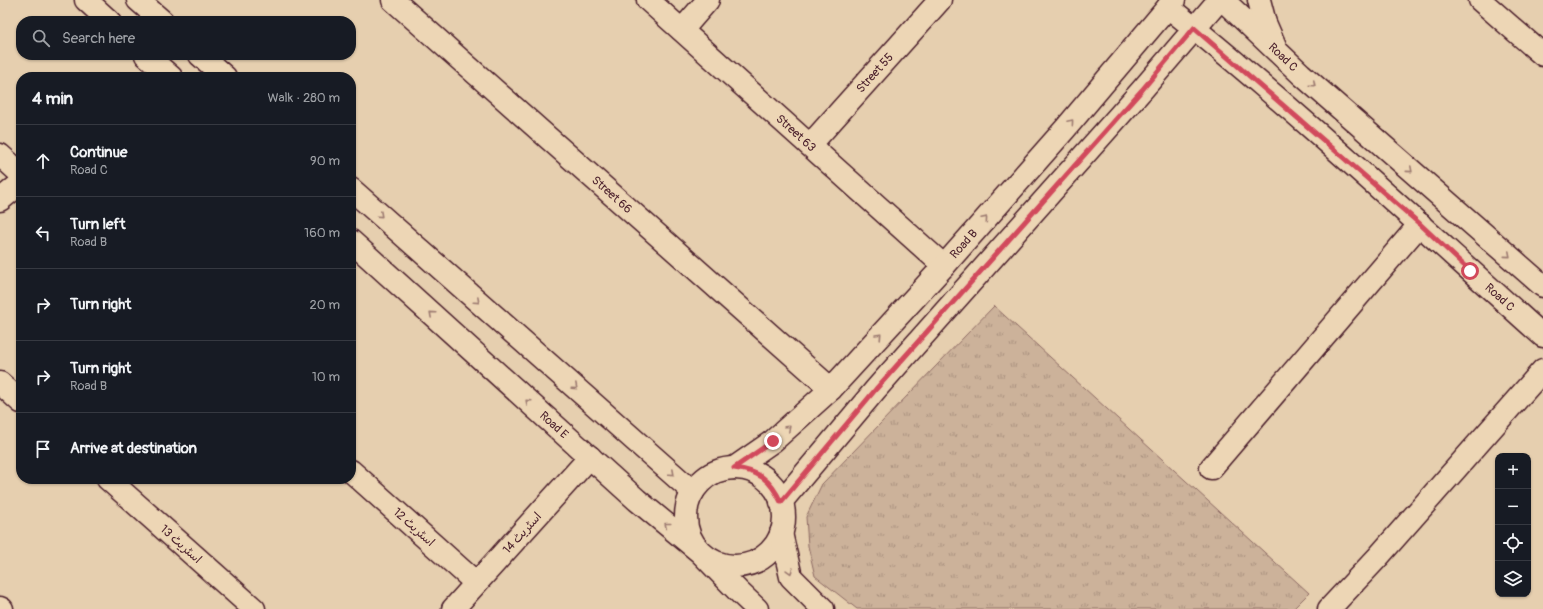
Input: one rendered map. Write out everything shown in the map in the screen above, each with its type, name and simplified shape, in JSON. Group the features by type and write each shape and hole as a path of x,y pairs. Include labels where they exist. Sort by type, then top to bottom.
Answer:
{"street":[{"path":"86,0 104,16"},
{"path":"138,0 156,16"},
{"name":"Street 66","path":"393,0 831,390"},
{"name":"Street 63","path":"648,0 944,266"},
{"path":"682,30 708,0"},
{"name":"Street 55","path":"810,145 940,0"},
{"path":"781,502 876,389 1142,90 1219,0"},
{"name":"Road C","path":"1223,0 1277,52 1543,286"},
{"path":"1259,0 1265,23 1277,52"},
{"path":"1480,0 1543,55"},
{"name":"Road B","path":"734,468 773,441 831,390 944,266 1065,129 1171,4"},
{"name":"Road C","path":"1171,4 1194,28 1420,224 1543,336"},
{"path":"152,60 165,72"},
{"path":"206,60 219,72"},
{"path":"0,155 16,169"},
{"path":"0,200 16,187"},
{"path":"356,193 693,492"},
{"path":"1211,468 1420,224"},
{"name":"Road E","path":"356,245 637,500 700,552 757,609"},
{"path":"1329,609 1383,551 1543,370"},
{"path":"0,383 16,397"},
{"name":"اسٹریٹ 14","path":"453,609 590,457"},
{"path":"734,468 749,470 763,477 774,488 781,502 784,518 781,533 773,547 761,558 746,565 730,566 714,561 700,552 691,539 686,523 686,507 693,492 703,479 718,471 734,468"},
{"name":"اسٹریٹ 12","path":"356,476 476,584"},
{"name":"اسٹریٹ 13","path":"114,484 254,609"},
{"path":"781,533 792,577 823,609"}],"green space":[{"path":"994,306 1309,593 1293,609 857,609 815,576 808,546 806,517 822,484"}],"route":[{"path":"773,441 734,468 749,470 763,477 774,488 781,502 876,389 1142,90 1194,28 1420,224 1470,271"}]}
